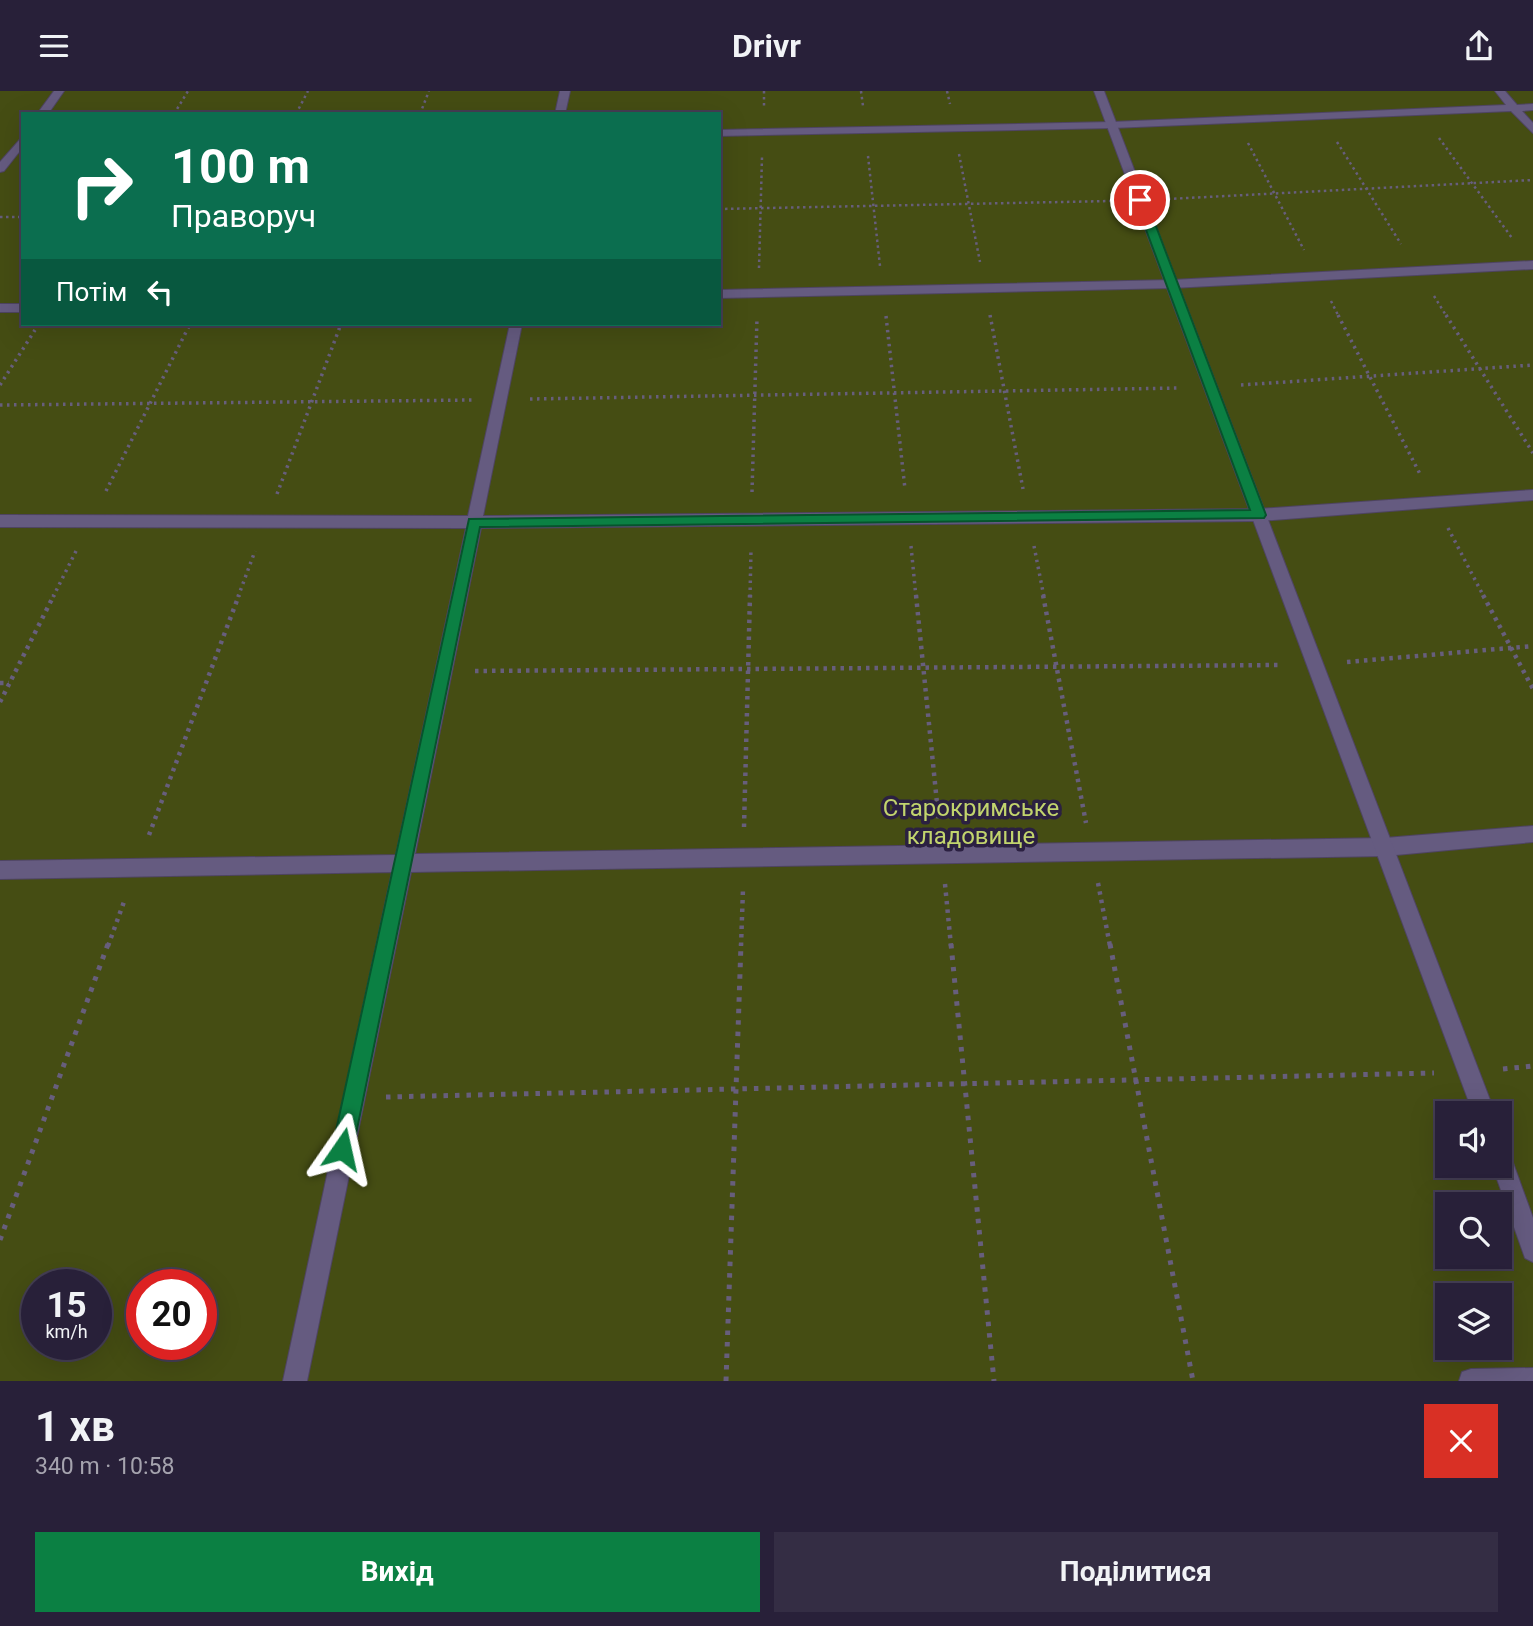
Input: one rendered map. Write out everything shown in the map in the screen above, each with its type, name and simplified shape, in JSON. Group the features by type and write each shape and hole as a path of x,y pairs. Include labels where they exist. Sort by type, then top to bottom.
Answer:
{"street":[{"path":"43,112 59,91"},
{"path":"560,112 565,91"},
{"path":"1100,91 1480,1101"},
{"path":"1500,91 1533,130"},
{"path":"721,133 1112,125 1533,107"},
{"path":"0,146 21,143"},
{"path":"0,169 21,143"},
{"path":"721,294 1172,284 1532,265"},
{"path":"0,308 21,308"},
{"path":"296,1381 516,326"},
{"path":"0,521 474,522 1259,515 1533,495"},
{"path":"0,870 1385,847 1533,834"},
{"path":"1507,1178 1533,1250"},
{"path":"1471,1381 1533,1380"}],"path":[{"path":"175,112 188,91"},
{"path":"297,112 307,91"},
{"path":"421,112 429,91"},
{"path":"1419,111 1532,265"},
{"path":"1236,119 1533,688"},
{"path":"721,209 1140,200 1533,180"},
{"path":"0,217 21,217"},
{"path":"0,385 39,326"},
{"path":"0,1240 340,326"},
{"path":"0,405 500,400 1211,387 1533,365"},
{"path":"1028,517 1193,1381"},
{"path":"908,518 994,1381"},
{"path":"726,1381 737,1089 752,519"},
{"path":"443,671 1316,664 1533,646"},
{"path":"0,683 9,683"},
{"path":"353,1098 1469,1072 1533,1066"}],"green space":[{"name":"Старокримське кладовище","path":"0,91 1533,91 1533,1381 0,1381"}],"route":[{"path":"342,1149 474,522 1259,515 1140,200"}]}
